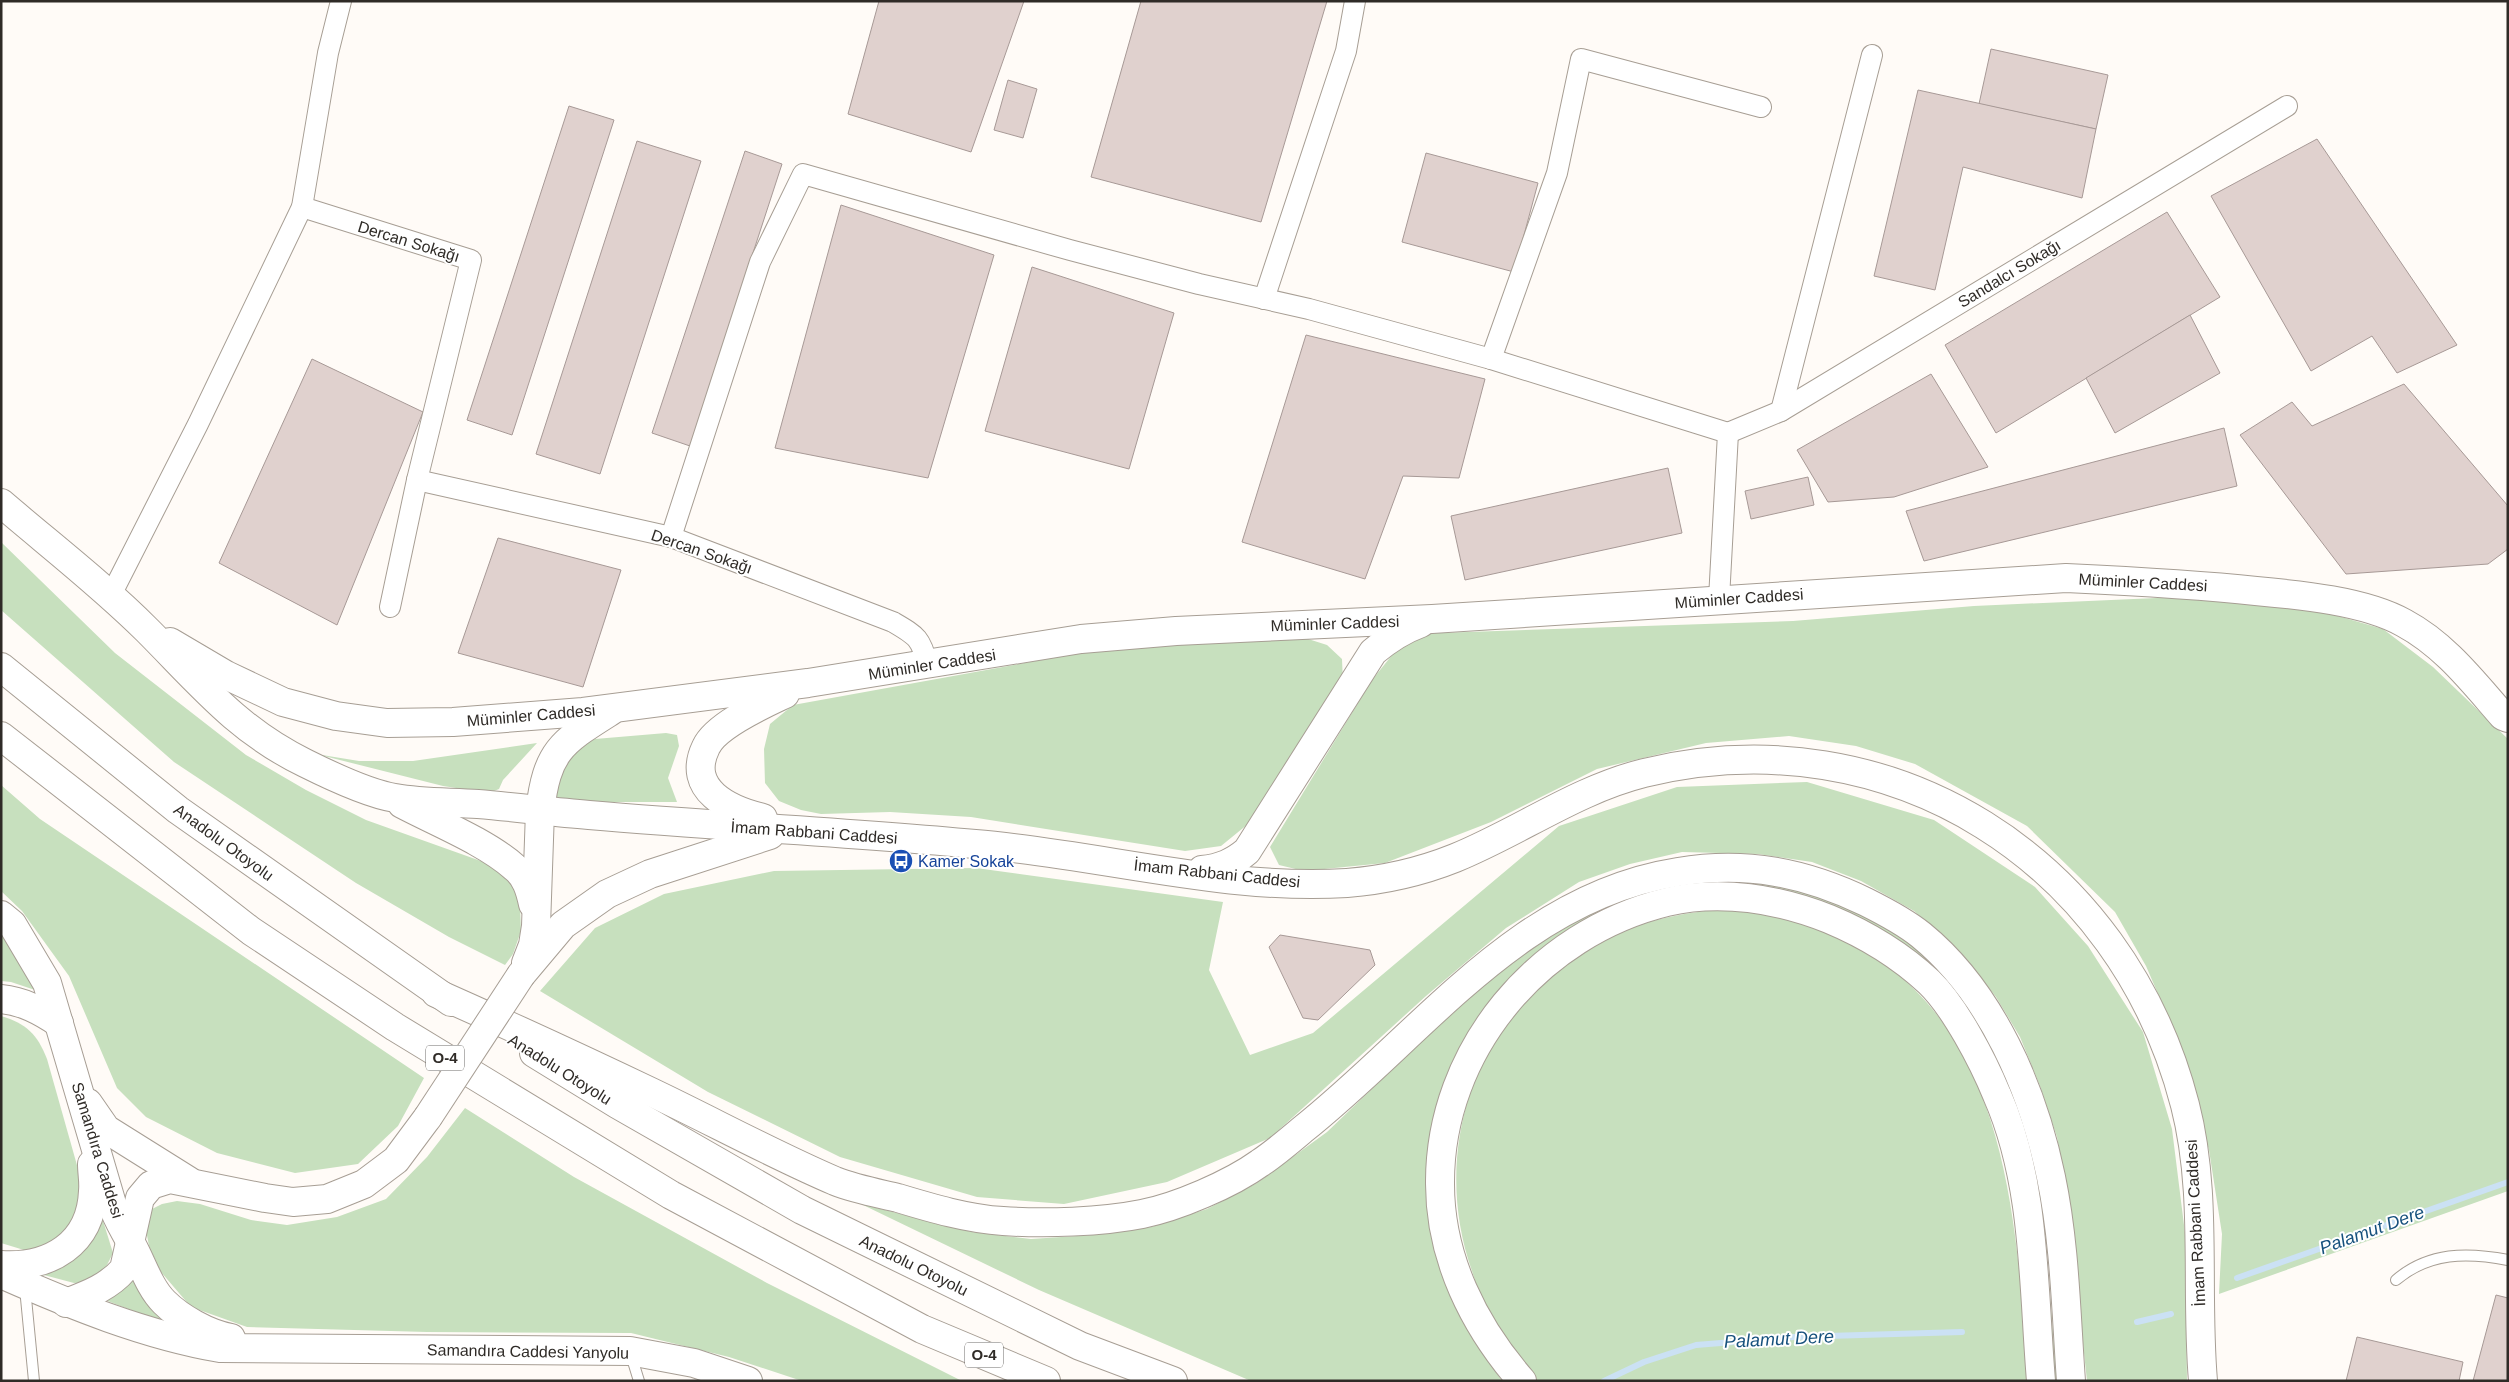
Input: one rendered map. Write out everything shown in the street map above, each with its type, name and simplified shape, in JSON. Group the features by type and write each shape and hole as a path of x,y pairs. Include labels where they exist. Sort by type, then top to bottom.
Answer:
{"main road":[{"path":"1,503 145,628"},
{"name":"Müminler Caddesi","path":"145,628 226,675 275,698 336,716 387,723 453,722 583,712 808,683 928,666 1082,639 1314,624 1432,619 2066,578 2168,582 2308,596 2360,607 2403,622 2446,652 2503,716 2508,718"},
{"path":"1180,872 1214,869 1233,862 1247,851 1358,673 1374,652 1389,638 1405,629 1432,619"},
{"path":"1314,624 1342,629 1354,639 1360,654 1358,673"},
{"name":"İmam Rabbani Caddesi","path":"145,628 206,692 264,740 303,763 392,798 670,824 798,829 982,844 1180,872 1304,883 1343,883 1381,879 1421,870 1458,857 1563,804 1617,780 1684,766 1740,761 1819,764 1859,771 1920,791 1954,808 2014,844 2048,872 2085,912 2115,952 2158,1025 2175,1069 2194,1146 2203,1381"},
{"name":"Anadolu Otoyolu","path":"1,667 178,810 436,993 617,1104 802,1210 1080,1346 1173,1381"},
{"path":"798,829 727,807 712,796 704,780 701,766 706,746 737,718 808,683"},
{"path":"521,975 533,945 536,926 540,811 542,793 551,763 560,746 575,734 619,706"},
{"name":"O-4","path":"1,736 251,931 395,1027 671,1195 922,1329 1046,1381"},
{"path":"392,798 491,851 516,867 529,887 536,926"},
{"path":"66,1303 101,1288 118,1276 124,1268 140,1198 151,1185 170,1179 293,1202 327,1199 364,1184 396,1160 428,1117 521,975 563,925 607,894 650,874 749,840 798,829"},
{"path":"1258,832 1256,852 1261,867 1273,876 1304,883"},
{"path":"436,993 608,1071 839,1182 936,1209 1000,1221 1072,1221 1144,1214 1203,1194 1256,1166 1334,1104 1459,987 1553,916 1600,893 1658,875 1706,868 1752,867 1794,875 1840,889 1880,908 1921,934 1957,972 1989,1014 2031,1102 2051,1177 2060,1244 2071,1381"},
{"path":"1522,1381 1497,1352 1471,1309 1454,1265 1445,1226 1440,1186 1442,1151 1448,1120 1469,1056 1491,1021 1518,987 1569,945 1600,927 1636,911 1669,902 1704,897 1754,899 1800,908 1854,929 1891,952 1931,984 1967,1034 1998,1096 2017,1150 2027,1205 2041,1381"},
{"name":"Samandıra Caddesi","path":"1,914 12,924 47,983 117,1218 163,1301 194,1323 222,1336 304,1350"},
{"path":"1,999 12,1000 40,1011 59,1023"},
{"path":"77,1086 106,1129 190,1182"},
{"path":"1,1265 19,1266 44,1261 74,1244 87,1222 94,1192 94,1143"},
{"path":"13,1279 66,1303 185,1342 220,1348 304,1350"},
{"path":"922,1329 1024,1381"},
{"name":"Samandıra Caddesi Yanyolu","path":"304,1350 630,1351 694,1364 748,1381"}],"street":[{"path":"110,597 198,424 302,207 328,54 341,1"},
{"path":"1264,299 1346,51 1355,1"},
{"path":"1781,411 1872,55"},
{"path":"1491,359 1557,173 1582,59 1761,107"},
{"name":"Sandalcı Sokağı","path":"1728,433 1781,411 2287,106"},
{"path":"671,536 760,262 802,174 1070,250 1309,309 1491,359 1728,433 1719,599"},
{"name":"Dercan Sokağı","path":"302,207 471,260 417,480 390,607"},
{"name":"Dercan Sokağı","path":"417,480 671,536 893,622 910,631 922,644 928,666"}],"lane":[{"path":"2396,1280 2423,1262 2440,1256 2508,1260"},
{"path":"13,1279 34,1381"},
{"path":"630,1351 639,1381"}],"green space":[{"path":"1,542 115,653 246,755 306,790 366,820 492,865 513,881 520,906 521,931 513,954 505,965 449,937 356,883 174,762 1,610"},
{"path":"2224,595 2324,612 2383,629 2433,667 2508,739 2508,1191 2219,1294 2222,1234 2209,1150 2181,1047 2146,966 2115,912 2027,826 1915,764 1856,746 1789,736 1706,743 1597,769 1491,822 1385,863 1304,871 1279,865 1270,847 1372,680 1409,634 1793,621 1974,606"},
{"path":"1305,638 1327,645 1342,659 1343,683 1248,824 1221,846 1185,851 971,817 890,812 821,814 801,810 779,801 765,783 764,749 770,724 793,705 1080,653 1175,644"},
{"path":"666,733 677,735 679,746 668,778 677,802 550,802 569,751 595,739"},
{"path":"537,743 503,780 499,789 489,793 443,786 316,754 359,761 413,761"},
{"path":"1807,782 1934,820 2035,887 2088,946 2143,1032 2172,1129 2185,1233 2187,1381 2087,1381 2067,1194 2057,1137 2040,1086 2020,1037 1996,997 1964,956 1914,911 1861,881 1812,862 1758,854 1682,852 1630,864 1579,882 1506,928 1426,996 1270,1138 1167,1182 1064,1204 977,1197 840,1157 708,1092 540,991 595,928 664,894 774,871 976,868 1223,902 1209,970 1250,1055 1313,1033 1559,826 1677,787"},
{"path":"1,785 40,819 424,1078 398,1126 358,1164 295,1173 217,1153 146,1117 117,1088 69,976 22,911 1,891"},
{"path":"1723,877 1806,889 1879,920 1924,954 1958,989 1985,1033 2011,1087 2027,1134 2043,1215 2057,1381 2054,1381 1995,1061 1839,909 1804,896 1760,888 1620,905 1586,920 1551,942 1523,965 1493,997 1473,1024 1442,1089 1430,1148 1433,1239 1446,1285 1468,1330 1502,1381 1251,1381 1039,1290 861,1204 972,1232 1031,1239 1092,1235 1151,1227 1207,1209 1257,1183 1327,1132 1453,1011 1514,958 1616,897"},
{"path":"1721,909 1758,911 1780,915 1810,925 1848,942 1902,978 1943,1023 1973,1075 1994,1133 2009,1194 2018,1257 2029,1381 1537,1381 1501,1331 1482,1299 1472,1271 1462,1235 1457,1198 1457,1161 1462,1124 1472,1089 1486,1055 1505,1023 1529,994 1555,969 1584,948 1617,932 1651,921"},
{"path":"1,932 38,991 11,982 1,981"},
{"path":"1,1016 18,1023 30,1031 43,1050 84,1190 81,1208 55,1246 24,1250 1,1243"},
{"path":"465,1108 574,1177 767,1283 962,1381 802,1381 729,1357 631,1333 427,1332 247,1327 191,1307 161,1272 149,1246 145,1225 152,1209 162,1204 177,1201 200,1204 251,1220 287,1225 337,1217 386,1199 427,1157"},
{"path":"100,1211 113,1253 105,1269 92,1282 74,1283 40,1274"},
{"path":"134,1272 188,1327 162,1322 105,1300"}],"building":[{"path":"879,1 1024,1 971,152 848,114"},
{"path":"1141,1 1327,1 1261,222 1091,177"},
{"path":"1991,49 2108,75 2096,129 1979,104"},
{"path":"1008,80 1037,89 1023,138 994,130"},
{"path":"1918,90 2096,129 2082,198 1963,167 1935,290 1874,276"},
{"path":"569,106 614,120 512,435 467,420"},
{"path":"2317,139 2457,345 2397,373 2372,336 2311,371 2211,196"},
{"path":"637,141 701,161 600,474 536,454"},
{"path":"745,151 782,164 690,446 652,433"},
{"path":"1426,153 1538,183 1514,272 1402,242"},
{"path":"841,205 994,255 928,478 775,448"},
{"path":"2167,212 2220,297 1996,433 1945,345"},
{"path":"1032,267 1174,313 1129,469 985,431"},
{"path":"2190,315 2220,373 2115,433 2086,378"},
{"path":"1306,335 1485,379 1459,478 1403,476 1365,579 1242,542"},
{"path":"312,359 423,412 337,625 219,563"},
{"path":"1931,374 1988,467 1894,497 1828,502 1797,450"},
{"path":"2404,384 2508,506 2508,549 2488,564 2346,574 2240,435 2292,402 2312,426"},
{"path":"2224,428 2237,486 1924,561 1906,511"},
{"path":"1668,468 1682,533 1465,580 1451,516"},
{"path":"1808,477 1814,505 1751,519 1745,491"},
{"path":"498,538 621,570 583,687 458,653"},
{"path":"1280,935 1370,950 1375,965 1318,1020 1303,1018 1269,947"},
{"path":"2496,1295 2508,1298 2508,1381 2473,1381"},
{"path":"2357,1337 2463,1362 2459,1381 2346,1381"}],"waterway":[{"name":"Palamut Dere","path":"2237,1278 2508,1182"},
{"name":"Palamut Dere","path":"2137,1322 2171,1314"},
{"name":"Palamut Dere","path":"1604,1381 1644,1362 1696,1345 1794,1337 1962,1332"}],"place":[{"name":"Kamer Sokak","path":"901,861"}]}
